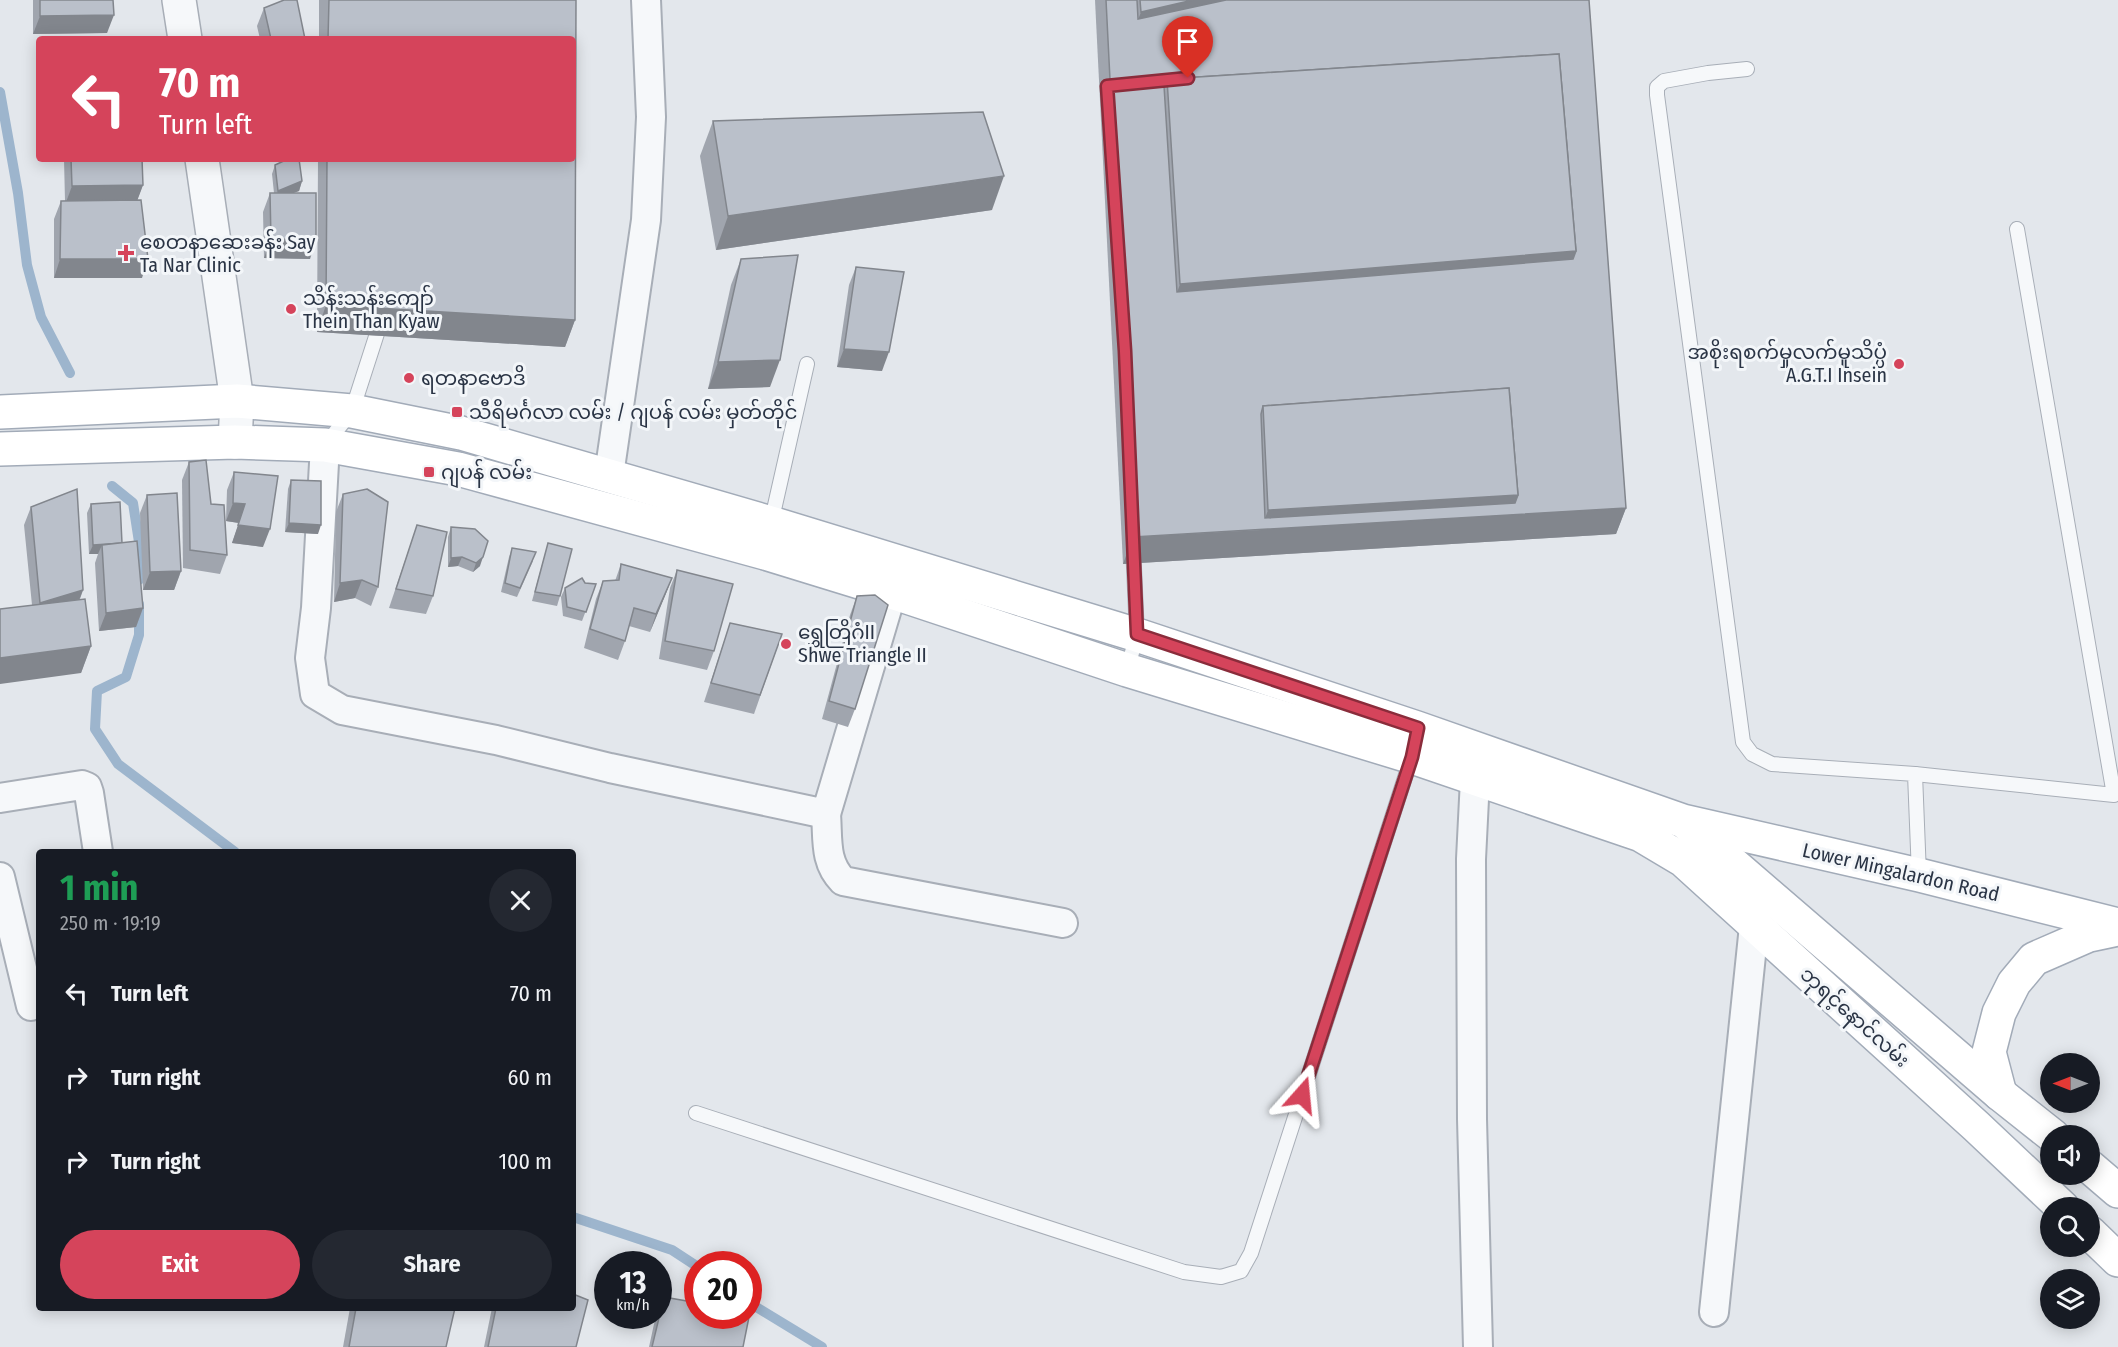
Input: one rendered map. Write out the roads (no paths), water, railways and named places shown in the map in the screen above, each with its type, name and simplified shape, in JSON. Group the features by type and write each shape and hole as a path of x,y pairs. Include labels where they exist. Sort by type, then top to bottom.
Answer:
{"main road":[{"path":"0,412 237,401 352,411 461,433 771,523 898,578 1127,670 1415,743"},
{"path":"0,449 235,442 325,445 458,468 765,553 898,578 1137,634 1415,743 1480,765 1683,821"},
{"name":"ဘုရင့်နောင်လမ်း","path":"1480,765 1641,835 1683,860 2051,1197"},
{"path":"1641,835 1683,821"},
{"name":"ဘုရင့်နောင်လမ်း","path":"1683,821 2000,1094 2040,1126"},
{"name":"Lower Mingalardon Road","path":"1683,821 1919,875 2118,927"},
{"path":"2000,1094 1989,1052 1999,1013 2014,983 2034,959 2089,935 2118,927"},
{"path":"2100,1176 2118,1191"},
{"path":"2100,1243 2118,1260"}],"street":[{"path":"179,0 185,36"},
{"path":"609,475 646,219 651,117 646,0"},
{"path":"202,162 237,401 235,442"},
{"path":"325,445 316,608 310,658 315,694 342,710 496,740 610,768 826,814"},
{"path":"898,578 826,814 829,859 834,872 843,881 1063,923"},
{"path":"1478,1347 1472,1107 1471,859 1480,765"},
{"path":"0,798 82,785 89,793 98,849"},
{"path":"0,877 31,1006"},
{"path":"1714,1312 1754,926"}],"lane":[{"path":"1747,69 1664,81 1657,87 1657,95 1743,742 1752,754 1772,764 1915,774 2114,795 2017,229"},
{"path":"325,445 352,411 387,302"},
{"path":"771,523 807,364"},
{"path":"1127,670 1137,634 1132,528"},
{"path":"696,1113 1184,1272 1221,1277 1241,1271 1255,1242 1415,743"},
{"path":"1915,774 1919,875"}],"waterway":[{"path":"0,92 18,193 27,265 41,317 70,373"},
{"path":"112,486 133,503 139,542 139,580"},
{"path":"139,604 139,635 126,677 97,691 95,729 118,764 231,849"},
{"path":"576,1218 672,1250 684,1258"},
{"path":"762,1311 822,1347"}],"place":[{"name":"စေတနာဆေးခန်း Say Ta Nar Clinic","path":"126,253"},
{"name":"သိန်းသန်းကျော် Thein Than Kyaw","path":"291,309"},
{"name":"အစိုးရစက်မှုလက်မှုသိပ္ပံ A.G.T.I Insein","path":"1899,364"},
{"name":"ရတနာဗောဒိ","path":"409,378"},
{"name":"သီရိမင်္ဂလာ လမ်း / ဂျပန် လမ်း မှတ်တိုင်","path":"457,412"},
{"name":"ဂျပန် လမ်း","path":"429,472"},
{"name":"ရွှေတြိဂံII Shwe Triangle II","path":"786,644"}]}
